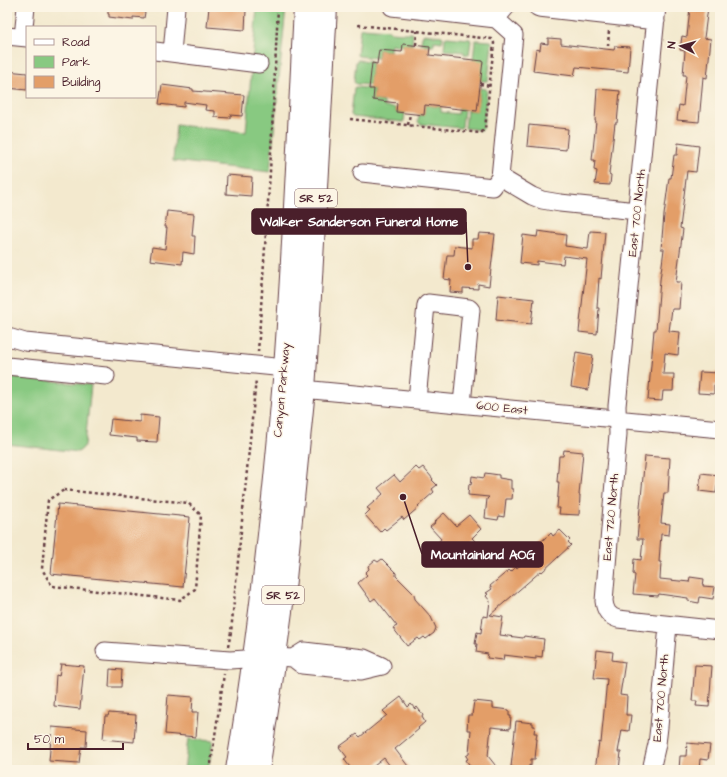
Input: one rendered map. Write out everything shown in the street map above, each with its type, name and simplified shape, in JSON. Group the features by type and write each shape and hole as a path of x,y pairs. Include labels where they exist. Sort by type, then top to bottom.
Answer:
{"highway":[{"name":"Canyon Parkway","path":"291,382 290,291 305,7"},
{"name":"Canyon Parkway","path":"258,770 274,658 268,543 291,382 311,283 326,7"},
{"name":"Canyon Parkway","path":"237,770 274,658"}],"street":[{"path":"19,37 26,7"},
{"path":"176,7 163,52 259,64"},
{"path":"362,173 493,187 500,177 514,35 501,13 392,7"},
{"path":"537,7 657,14"},
{"name":"East 700 North","path":"618,419 617,406 657,14"},
{"path":"500,177 532,196 542,200 637,211"},
{"path":"417,400 426,305 428,303 469,308 471,310 462,404"},
{"name":"600 East","path":"7,336 25,342 257,366 291,382 417,400 720,429"},
{"path":"7,366 106,376"},
{"name":"East 720 North","path":"618,419 604,601 605,608 614,618 668,625"},
{"path":"668,625 720,630"},
{"name":"East 700 North","path":"651,770 659,727 668,625"},
{"path":"105,651 226,660 274,658"}],"path":[{"path":"210,770 230,632 255,395 270,172 278,7"},
{"path":"350,119 482,133 485,129 494,43 492,39 358,25"},
{"path":"608,46 610,28"},
{"path":"416,45 417,31"},
{"path":"480,84 490,86"},
{"path":"408,125 410,114"},
{"path":"64,490 188,503 201,514 195,589 180,600 52,586 42,569 48,500 64,490"}],"green space":[{"path":"257,7 286,7 270,172 173,161 176,125 246,132"},
{"path":"360,29 412,33 412,45 403,44 402,46 391,44 390,51 379,50 378,58 358,56"},
{"path":"424,34 442,36 442,42 434,41 434,45 421,44 422,36"},
{"path":"445,38 470,39 469,55 464,54 464,52 444,50"},
{"path":"476,40 491,41 492,43 487,81 481,81 473,60"},
{"path":"356,61 372,61 370,85 356,84 354,82"},
{"path":"355,87 374,89 373,100 384,102 384,107 396,108 396,112 405,113 404,121 353,117 351,115"},
{"path":"480,88 487,90 483,129 465,128 467,110 477,111"},
{"path":"425,105 441,107 441,112 458,114 459,109 464,110 462,127 420,124 418,122 419,115 424,115"},
{"path":"17,377 91,385 85,445 82,449 78,452 7,444 7,385 11,379"},
{"path":"188,739 213,741 208,770 184,770"}],"building":[{"path":"108,7 146,7 144,18 133,17 133,20 109,17"},
{"path":"209,7 246,10 245,30 207,27"},
{"path":"690,7 708,7 704,38 711,39 707,78 703,77 699,122 677,120 679,105 683,106 686,75 683,75 685,51 680,50 682,36 687,37"},
{"path":"548,38 561,39 561,44 614,50 615,46 630,47 628,72 576,67 574,76 533,71 536,49 540,50 541,43 548,44"},
{"path":"403,44 430,47 429,55 483,61 477,111 425,105 424,115 396,112 397,103 373,100 374,89 369,89 372,63 377,64 379,50 402,52"},
{"path":"7,71 26,73 26,90 7,88"},
{"path":"162,85 193,89 193,91 244,95 242,116 230,115 230,118 215,117 215,111 205,110 206,105 184,102 184,107 159,104"},
{"path":"597,89 620,91 617,123 615,123 609,174 611,175 610,185 595,184 597,171 594,170 595,160 592,160 596,121"},
{"path":"529,125 568,129 566,150 527,146"},
{"path":"678,143 699,146 696,172 687,171 680,228 683,229 676,282 681,282 679,309 672,309 669,331 680,332 678,355 665,353 663,374 674,374 673,391 663,391 662,401 648,400 654,330 656,330 664,249 661,249 664,215 669,178 671,178 674,155 677,155"},
{"path":"227,175 252,177 251,196 226,194"},
{"path":"167,211 194,214 192,236 195,236 194,254 183,252 182,264 150,260 152,247 165,249"},
{"path":"538,231 566,235 565,246 588,249 590,231 605,232 601,279 599,278 597,334 579,332 587,259 564,256 563,264 537,261 537,265 520,263 523,235 537,237"},
{"path":"479,233 495,234 489,286 478,284 478,289 463,288 463,293 450,292 451,280 444,279 447,255 454,255 455,246 472,248 472,239 478,239"},
{"path":"498,295 534,299 531,324 496,320"},
{"path":"576,352 593,355 588,390 571,387"},
{"path":"700,372 720,373 720,386 714,385 714,394 698,393"},
{"path":"140,415 159,417 157,442 137,441 137,438 109,435 111,419 140,422"},
{"path":"564,450 583,452 579,495 579,515 559,514 560,508 557,508 559,456 563,456"},
{"path":"645,456 670,458 668,493 664,493 661,523 670,524 669,535 661,534 659,562 661,562 660,579 689,582 690,577 704,579 703,586 715,587 713,599 700,597 699,603 688,601 688,598 659,594 658,596 633,594 635,575 633,574 634,559 641,560 643,539 637,539"},
{"path":"416,467 419,470 423,467 433,479 432,480 437,485 432,489 434,492 404,520 402,517 386,530 384,528 380,532 365,515 370,510 367,508 383,494 378,488 394,475 400,482"},
{"path":"485,473 499,475 499,478 511,480 511,489 513,489 512,499 506,499 504,517 499,516 498,520 485,518 487,499 489,497 468,495 469,484 471,485 472,476 484,478"},
{"path":"701,473 719,475 716,493 699,491"},
{"path":"58,504 190,517 183,587 51,574"},
{"path":"444,513 456,526 469,515 481,529 472,538 475,541 463,551 461,548 451,556 446,550 444,551 438,543 441,539 430,527"},
{"path":"560,530 570,540 568,542 571,545 542,572 541,571 490,615 503,617 500,635 544,639 542,657 536,656 536,659 504,655 503,660 487,658 488,654 476,652 477,644 475,644 477,632 481,633 483,616 488,617 490,601 486,596 488,594 486,593 492,589 490,586 509,570 511,572 516,567 517,568 534,553 532,550 551,533 553,536"},
{"path":"382,559 414,594 415,599 431,617 436,628 434,633 426,639 424,637 420,640 418,638 407,646 393,628 397,626 375,598 371,601 358,583 367,575 365,573 369,569 368,566 375,560 378,562"},
{"path":"597,650 613,652 612,660 625,662 620,695 627,696 626,715 631,715 629,731 622,730 618,752 621,752 619,770 595,770 599,742 601,743 607,679 594,678"},
{"path":"61,664 84,666 80,709 54,706 56,675 59,676"},
{"path":"695,665 712,666 709,707 696,706 697,701 692,701"},
{"path":"110,669 122,670 121,687 109,687"},
{"path":"168,695 193,697 192,712 198,712 196,737 165,734"},
{"path":"401,697 408,707 411,704 415,709 417,707 423,715 422,717 425,722 395,749 411,770 393,770 384,758 369,770 352,770 344,759 347,757 339,747 357,734 360,737 387,715 383,711"},
{"path":"474,701 493,703 493,708 509,710 509,716 511,716 510,729 491,727 488,756 499,770 473,770 466,760 468,759 466,756 469,754 471,730 467,730 468,715 472,715"},
{"path":"109,713 136,715 134,742 103,739 105,716 108,716"},
{"path":"516,721 533,723 533,726 535,726 534,733 537,733 535,759 531,759 531,766 529,765 529,769 511,767"},
{"path":"52,727 87,730 86,747 81,747 79,763 49,761"},
{"path":"687,743 710,745 708,760 700,759 699,770 679,770 680,756 686,756"}],"place":[{"name":"Walker Sanderson Funeral Home","path":"468,267"},
{"name":"Mountainland AOG","path":"403,497"}]}
